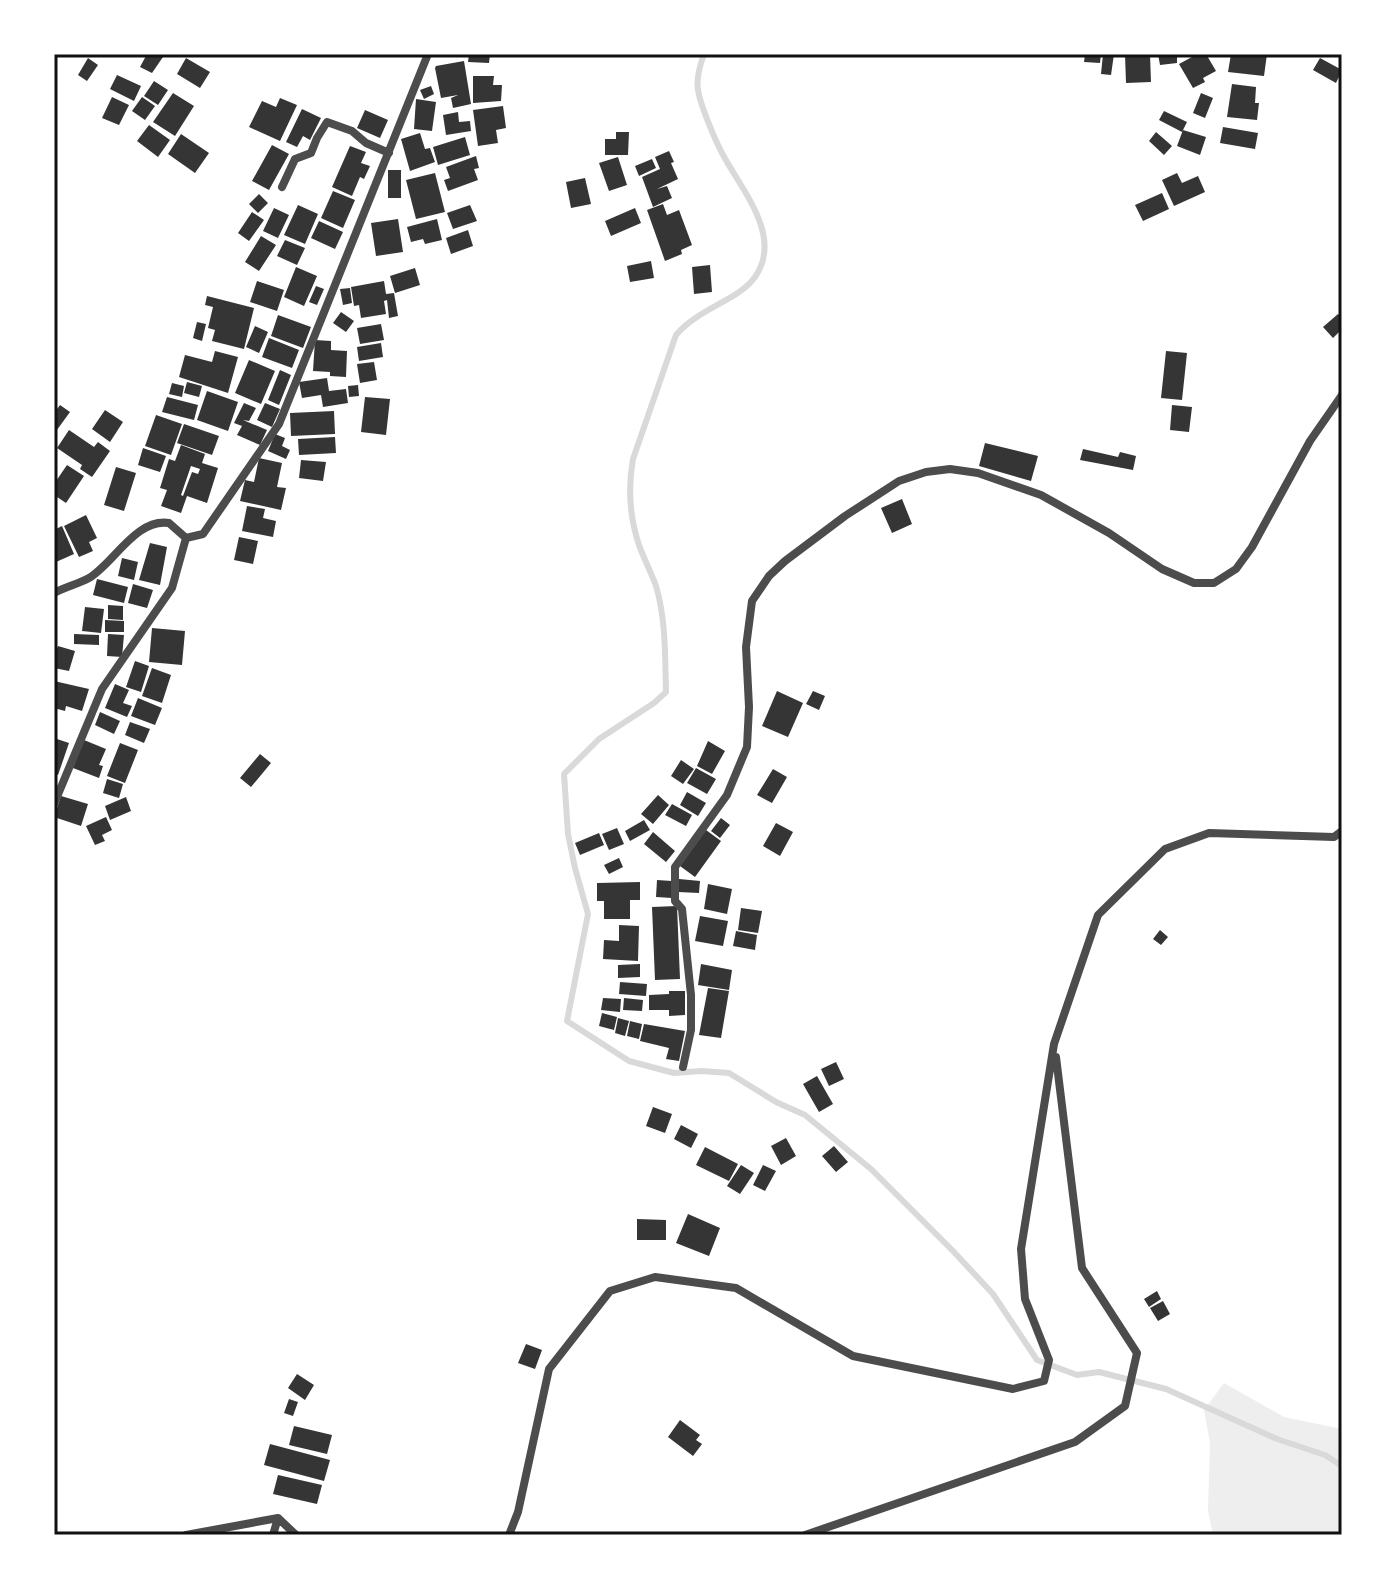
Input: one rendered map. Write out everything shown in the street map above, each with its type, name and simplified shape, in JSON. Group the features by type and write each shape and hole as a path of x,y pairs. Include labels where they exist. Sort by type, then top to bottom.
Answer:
{"street":[{"path":"186,538 203,534 279,424 428,54"},
{"path":"282,187 295,159 310,154 327,122 352,131 366,143 389,153"},
{"path":"683,1067 691,1030 691,995 682,909 675,901 675,867 727,795 747,747 747,631 752,601 769,576 845,516 899,481 926,472 950,469 978,473 1041,495 1109,533 1162,569 1194,583 1214,583 1236,569 1252,547 1310,441 1342,395"},
{"path":"54,593 94,574 132,539 155,523 169,523 186,538"},
{"path":"54,804 102,689 172,588 186,538"},
{"path":"509,1535 518,1512 549,1369 610,1291 655,1277 736,1288 853,1356 1013,1389 1044,1381 1049,1360 1025,1299 1021,1249 1054,1044 1098,915 1165,849 1209,833 1334,837 1342,831"},
{"path":"805,1535 1075,1442 1125,1406 1137,1353 1082,1268 1054,1044"},
{"path":"186,1535 278,1518"},
{"path":"273,1535 278,1518"},
{"path":"278,1518 296,1535"}],"shaded area":[{"path":"1224,1383 1284,1417 1342,1429 1342,1535 1213,1535 1208,1511 1210,1443 1204,1410"}],"building":[{"path":"147,54 165,54 152,73 140,67"},
{"path":"469,54 490,54 489,63 468,62"},
{"path":"1085,54 1101,54 1100,63 1084,62"},
{"path":"1103,54 1114,54 1111,75 1101,74"},
{"path":"1150,54 1151,82 1126,83 1125,55"},
{"path":"1158,54 1177,54 1177,63 1160,65"},
{"path":"1190,54 1206,54 1216,71 1193,88 1179,64 1192,57"},
{"path":"1231,54 1267,54 1264,76 1228,72"},
{"path":"88,58 98,65 87,81 78,75"},
{"path":"186,58 210,72 200,88 177,74"},
{"path":"1320,58 1342,70 1336,83 1313,70"},
{"path":"464,61 471,104 453,108 451,98 458,95 441,98 435,68"},
{"path":"117,75 141,86 134,101 110,89"},
{"path":"473,76 494,76 493,85 502,85 501,101 473,103"},
{"path":"154,81 168,90 158,105 144,96"},
{"path":"1232,84 1256,87 1255,103 1259,103 1257,120 1227,117"},
{"path":"431,86 434,94 424,99 420,90"},
{"path":"173,93 194,106 175,136 153,122"},
{"path":"1201,93 1213,98 1205,118 1193,113"},
{"path":"112,97 129,105 119,125 102,118"},
{"path":"142,97 155,106 145,120 132,111"},
{"path":"280,98 297,105 280,141 249,127 262,101 276,107"},
{"path":"416,99 436,102 432,131 414,129"},
{"path":"503,106 506,128 496,130 498,143 478,146 473,110"},
{"path":"302,109 321,118 310,140 303,136 297,147 286,142"},
{"path":"365,110 388,120 380,138 357,128"},
{"path":"1164,111 1187,122 1182,132 1159,120"},
{"path":"458,112 459,122 470,121 471,131 446,135 443,115"},
{"path":"149,125 170,140 158,157 137,141"},
{"path":"1223,127 1258,133 1255,149 1220,143"},
{"path":"1183,130 1206,137 1200,155 1177,146"},
{"path":"616,132 629,132 628,155 605,155 605,139 616,139"},
{"path":"1156,132 1172,146 1164,155 1149,141"},
{"path":"420,133 425,149 430,148 435,162 410,171 401,139"},
{"path":"181,134 209,153 195,173 168,154"},
{"path":"465,137 470,155 438,165 433,147"},
{"path":"272,145 289,154 269,190 252,181"},
{"path":"350,146 366,152 361,163 370,166 364,179 360,177 352,196 332,187"},
{"path":"669,151 678,179 657,189 667,186 672,198 653,207 642,177 660,169 655,157"},
{"path":"476,156 479,168 474,169 478,180 448,191 444,180 450,178 446,167"},
{"path":"618,157 627,185 609,191 599,163"},
{"path":"652,159 656,168 639,176 635,166"},
{"path":"388,170 401,170 401,198 388,198"},
{"path":"435,173 445,212 416,219 406,180"},
{"path":"1177,173 1182,183 1198,176 1205,192 1174,206 1162,180"},
{"path":"585,178 591,204 571,208 566,182"},
{"path":"333,191 355,200 343,228 321,218"},
{"path":"1162,193 1169,209 1143,221 1135,205"},
{"path":"259,194 268,203 258,213 249,204"},
{"path":"663,204 667,215 679,210 692,245 681,250 682,254 665,261 647,210"},
{"path":"298,205 318,214 305,244 284,235"},
{"path":"470,205 477,221 453,229 447,213"},
{"path":"274,208 289,215 278,238 263,231"},
{"path":"635,208 641,223 611,236 605,221"},
{"path":"252,212 264,220 249,241 238,233"},
{"path":"398,219 403,252 376,256 371,223"},
{"path":"437,219 442,240 425,244 423,239 411,242 407,227"},
{"path":"319,221 343,232 335,249 311,238"},
{"path":"468,230 473,246 451,254 446,238"},
{"path":"261,236 276,245 259,271 245,262"},
{"path":"285,240 305,248 297,265 277,256"},
{"path":"651,261 654,278 630,282 627,266"},
{"path":"710,265 712,292 694,294 692,267"},
{"path":"296,267 317,276 304,306 284,297"},
{"path":"415,268 420,285 395,293 390,276"},
{"path":"257,281 284,290 277,311 250,302"},
{"path":"384,281 386,294 394,293 398,316 389,318 387,300 384,301 386,314 361,318 359,305 354,306 351,287"},
{"path":"316,286 324,289 317,305 309,302"},
{"path":"350,288 352,303 343,305 340,289"},
{"path":"207,296 254,308 244,349 212,341 215,330 208,328 213,307 205,305"},
{"path":"341,312 354,321 346,332 333,323"},
{"path":"1338,314 1342,317 1342,329 1333,338 1323,327"},
{"path":"278,315 311,327 303,348 271,336"},
{"path":"197,322 206,324 202,341 193,338"},
{"path":"381,324 384,340 360,344 357,328"},
{"path":"255,326 268,332 259,353 246,347"},
{"path":"269,338 299,350 292,368 262,357"},
{"path":"315,340 331,341 331,350 347,351 346,377 313,371"},
{"path":"381,343 383,357 359,361 357,347"},
{"path":"215,351 238,357 228,393 179,377 185,355 212,362"},
{"path":"1166,351 1187,353 1182,400 1161,398"},
{"path":"249,360 275,371 261,404 235,393"},
{"path":"374,362 377,380 360,383 357,364"},
{"path":"280,370 291,375 279,405 268,400"},
{"path":"327,378 329,391 346,389 348,403 323,407 321,395 302,398 299,382"},
{"path":"187,382 202,386 199,397 184,393"},
{"path":"172,383 184,386 182,397 169,394"},
{"path":"358,385 359,396 349,397 348,386"},
{"path":"207,391 238,402 228,431 197,420"},
{"path":"167,397 198,405 194,420 162,412"},
{"path":"365,397 390,399 386,435 361,432"},
{"path":"244,403 256,408 249,421 243,420 267,430 260,445 237,435 242,426 234,423"},
{"path":"265,403 280,409 272,427 257,420"},
{"path":"60,405 70,412 54,434 54,413"},
{"path":"1172,405 1192,407 1189,432 1170,430"},
{"path":"105,410 123,422 110,442 92,429"},
{"path":"334,411 335,434 291,436 290,413"},
{"path":"156,415 182,424 171,455 145,446"},
{"path":"184,424 219,436 212,455 177,443"},
{"path":"69,430 94,447 98,442 110,451 92,477 80,469 82,465 57,448"},
{"path":"275,434 285,438 282,446 290,450 286,459 268,451"},
{"path":"335,437 336,453 299,455 298,439"},
{"path":"985,443 1038,456 1031,481 979,466"},
{"path":"181,445 205,454 202,463 218,468 207,503 187,496 181,513 161,506 167,490 160,488 169,459 175,461","holes":["191,466 200,469 198,474 192,472 181,495"]},
{"path":"143,448 166,456 160,472 138,465"},
{"path":"1083,449 1118,457 1120,452 1136,456 1133,470 1080,460"},
{"path":"259,458 282,463 277,487 286,488 281,510 240,501 245,480 254,482"},
{"path":"301,460 326,462 323,481 299,478"},
{"path":"67,465 84,476 66,503 54,495 54,484"},
{"path":"116,467 136,473 124,511 104,505"},
{"path":"902,499 912,524 892,533 881,508"},
{"path":"247,506 265,509 263,518 276,521 273,537 242,531"},
{"path":"86,515 97,538 89,542 93,551 79,557 64,526"},
{"path":"62,526 74,554 56,562 54,530"},
{"path":"239,537 258,541 253,564 234,560"},
{"path":"150,543 167,547 160,585 139,580"},
{"path":"122,558 138,562 134,580 118,576"},
{"path":"97,579 128,587 124,603 93,595"},
{"path":"133,584 153,590 147,608 128,603"},
{"path":"108,605 123,606 123,620 108,619"},
{"path":"85,607 104,609 101,633 82,631"},
{"path":"105,620 124,621 124,632 105,632"},
{"path":"152,628 185,631 182,665 149,662"},
{"path":"74,634 99,635 99,645 74,644"},
{"path":"108,634 124,635 122,657 107,656"},
{"path":"58,646 75,651 69,671 54,668"},
{"path":"135,661 149,666 141,692 126,687"},
{"path":"152,668 171,675 162,703 142,696"},
{"path":"54,681 89,689 82,711 66,706 65,711 54,708"},
{"path":"115,684 129,690 123,703 132,706 127,717 105,708"},
{"path":"777,691 803,703 788,737 762,726"},
{"path":"813,691 825,696 819,710 806,704"},
{"path":"138,698 162,708 155,725 131,716"},
{"path":"100,712 120,721 114,734 95,725"},
{"path":"130,722 150,729 144,743 125,735"},
{"path":"54,738 69,743 58,775 54,774"},
{"path":"84,740 106,749 99,765 103,766 99,778 73,768"},
{"path":"708,741 725,751 712,774 697,766"},
{"path":"120,743 138,750 125,783 107,776"},
{"path":"260,754 271,763 251,787 240,778"},
{"path":"681,760 694,769 683,784 671,776"},
{"path":"696,768 716,779 707,794 687,783"},
{"path":"773,769 787,777 772,803 757,795"},
{"path":"107,779 123,784 119,798 103,793"},
{"path":"687,792 706,803 698,816 680,805"},
{"path":"658,795 669,805 653,824 641,814"},
{"path":"61,796 88,804 81,826 54,817"},
{"path":"126,797 131,811 110,820 105,806"},
{"path":"672,804 692,815 686,826 665,815"},
{"path":"106,817 112,830 102,835 105,841 95,845 86,826"},
{"path":"721,818 730,825 720,838 711,831"},
{"path":"644,820 650,830 630,841 625,831"},
{"path":"776,823 793,832 780,856 763,846"},
{"path":"617,828 624,844 609,850 602,834"},
{"path":"706,830 721,841 695,877 680,866"},
{"path":"653,832 675,851 666,862 644,844"},
{"path":"599,833 604,845 580,855 575,843"},
{"path":"619,858 623,867 609,874 604,865"},
{"path":"679,879 700,881 699,893 678,892"},
{"path":"657,880 672,881 672,898 656,897"},
{"path":"640,882 640,900 630,900 630,919 604,919 604,901 597,901 597,883"},
{"path":"708,884 732,889 727,914 704,909"},
{"path":"677,906 680,979 655,980 652,907"},
{"path":"741,908 762,911 758,933 738,930"},
{"path":"700,916 728,921 723,946 695,941"},
{"path":"619,925 639,926 638,961 603,959 604,940 619,941"},
{"path":"1160,930 1168,937 1161,945 1153,939"},
{"path":"736,931 757,935 755,950 733,946"},
{"path":"640,964 640,977 618,978 618,965"},
{"path":"701,964 732,970 729,990 698,985"},
{"path":"620,982 647,984 646,996 619,994"},
{"path":"708,988 729,991 721,1038 699,1035"},
{"path":"669,991 685,991 685,1015 669,1016 669,1010 649,1010 649,995 669,994"},
{"path":"603,998 621,999 620,1012 601,1010"},
{"path":"624,998 643,1000 642,1011 623,1010"},
{"path":"602,1013 617,1017 614,1030 599,1026"},
{"path":"618,1018 629,1021 625,1036 615,1033"},
{"path":"630,1021 642,1024 639,1039 627,1036"},
{"path":"644,1024 685,1031 679,1061 666,1059 669,1048 640,1041"},
{"path":"836,1062 844,1079 829,1086 821,1069"},
{"path":"817,1076 833,1104 819,1112 803,1084"},
{"path":"653,1107 672,1114 665,1133 646,1126"},
{"path":"681,1125 698,1134 691,1148 674,1139"},
{"path":"786,1138 796,1156 781,1165 771,1146"},
{"path":"834,1146 848,1162 836,1172 822,1156"},
{"path":"705,1147 738,1164 729,1181 696,1165"},
{"path":"741,1165 754,1173 740,1194 727,1186"},
{"path":"763,1165 776,1171 765,1191 753,1185"},
{"path":"688,1214 720,1228 709,1256 676,1243"},
{"path":"637,1219 666,1220 666,1240 637,1240"},
{"path":"1157,1291 1161,1299 1149,1307 1144,1299"},
{"path":"1163,1301 1170,1314 1158,1321 1150,1308"},
{"path":"526,1344 542,1350 535,1369 518,1363"},
{"path":"297,1374 314,1385 305,1400 288,1388"},
{"path":"289,1399 298,1402 293,1416 284,1413"},
{"path":"680,1420 700,1435 696,1440 702,1444 693,1456 668,1437"},
{"path":"294,1426 332,1435 327,1454 289,1445"},
{"path":"270,1444 330,1460 324,1481 264,1465"},
{"path":"278,1475 322,1485 317,1504 273,1494"}],"waterway":[{"path":"704,54 698,77 699,96 719,147 756,213 765,245 763,261 748,285 696,318 676,335 633,459 632,513 639,545 654,581 662,612 666,692 599,739 564,774 568,834 588,914 567,1021 629,1061 674,1073 729,1073 776,1102 805,1115 871,1169 953,1251 993,1294 1037,1360 1077,1375 1099,1372 1166,1389 1277,1439 1325,1455 1342,1466"}]}
